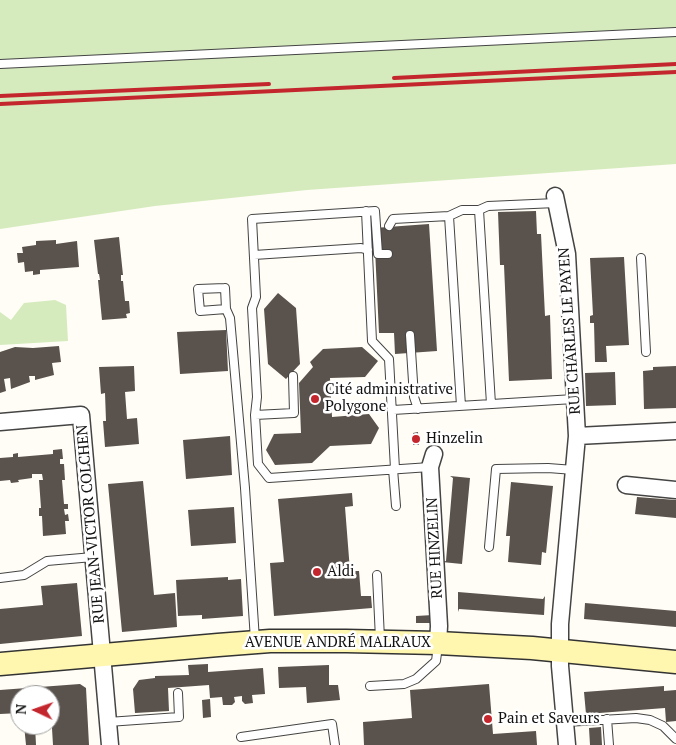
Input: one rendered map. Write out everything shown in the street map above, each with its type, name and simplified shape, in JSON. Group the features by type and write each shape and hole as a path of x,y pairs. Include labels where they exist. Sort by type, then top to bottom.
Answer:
{"main road":[{"name":"AVENUE ANDRÉ MALRAUX","path":"0,664 255,642 438,643 560,651 676,662"}],"street":[{"name":"RUE CHARLES LE PAYEN","path":"556,199 567,254 577,436 560,624 560,651 567,745"},
{"name":"RUE JEAN-VICTOR COLCHEN","path":"0,422 81,415 110,745"},
{"name":"RUE CHARLES LE PAYEN","path":"577,436 676,431"},
{"name":"RUE HINZELIN","path":"432,460 439,626 438,643"},
{"path":"626,485 676,490"}],"lane":[{"path":"0,64 676,32"},
{"path":"389,226 393,219 449,216 462,210 479,210 488,206 556,199"},
{"path":"479,210 491,404"},
{"path":"366,211 372,341 389,359 393,410 396,506"},
{"path":"388,254 378,254 375,211 252,219 256,297 252,308 257,397 255,415 258,464 269,478 394,469 432,460"},
{"path":"449,216 461,406"},
{"path":"254,255 361,248 368,250"},
{"path":"641,258 646,352"},
{"path":"226,309 200,311 198,289 225,288 226,309 230,318 245,488 255,642"},
{"path":"410,335 414,398 418,409"},
{"path":"255,415 294,413 292,376"},
{"path":"393,410 574,399"},
{"path":"489,547 496,469 548,468 574,470"},
{"path":"0,578 24,575 47,561 94,557"},
{"path":"377,576 381,622 380,642"},
{"path":"370,686 404,684 416,679 436,661 438,643"},
{"path":"108,722 179,717 178,693"},
{"path":"565,722 636,718 650,720 663,726 676,739"},
{"path":"607,720 609,745"},
{"path":"241,736 332,724 334,745"}],"green space":[{"path":"0,0 676,0 676,164 307,190 155,206 0,229"},
{"path":"55,300 66,305 68,341 0,345 0,312 11,320 24,303"}],"building":[{"path":"536,211 537,234 541,234 545,316 550,315 552,379 509,381 504,265 500,265 498,212"},
{"path":"429,224 437,351 395,354 394,333 379,333 374,228"},
{"path":"119,237 123,275 121,275 121,281 123,281 125,301 129,301 130,313 126,314 127,318 102,320 98,280 100,280 94,240"},
{"path":"56,240 56,244 77,241 79,267 40,270 40,274 33,275 33,271 25,272 24,262 18,263 17,253 23,253 22,247 36,245 36,241"},
{"path":"624,257 629,345 606,346 607,362 595,362 594,323 590,323 590,316 593,315 590,258"},
{"path":"278,293 296,308 300,364 286,379 268,364 264,309"},
{"path":"226,330 228,371 180,374 177,332"},
{"path":"59,346 61,362 52,363 54,375 35,380 35,376 29,376 30,382 11,389 10,378 4,379 6,391 0,393 0,352 15,347"},
{"name":"Cité administrative Polygone","path":"362,347 378,361 365,377 330,378 332,417 369,414 379,428 371,444 330,446 312,463 275,465 266,450 274,434 301,433 299,383 313,367 310,362 323,349"},
{"path":"134,366 135,391 125,392 127,419 137,418 139,444 105,447 103,421 106,421 105,393 101,394 99,367"},
{"path":"676,366 676,408 644,409 643,371 653,370 653,367"},
{"path":"615,372 616,405 586,406 585,373"},
{"name":"Hinzelin","path":"418,432 419,445 413,445 413,433"},
{"path":"230,436 232,475 186,479 183,440"},
{"path":"62,449 63,459 60,459 60,464 64,464 65,480 62,480 64,504 68,504 68,509 64,509 65,515 68,514 69,521 65,521 66,534 43,536 42,516 39,516 39,508 41,508 39,480 43,480 42,474 32,474 32,478 18,480 19,482 11,483 10,480 0,481 0,458 13,457 13,454 18,453 18,457 53,454 53,450"},
{"path":"450,476 470,478 462,564 442,562 446,561 453,478"},
{"path":"143,481 154,595 175,593 177,627 122,632 108,484"},
{"path":"511,482 553,486 546,553 542,552 541,565 508,562 510,536 506,536"},
{"path":"352,493 353,506 345,507 350,571 359,571 361,596 371,596 372,608 274,616 270,563 284,562 278,499"},
{"path":"637,497 676,500 676,518 635,514"},
{"path":"234,507 236,543 191,546 188,510"},
{"path":"228,577 228,580 241,579 243,616 202,619 202,615 178,616 176,580"},
{"path":"77,583 82,636 0,644 0,609 43,605 41,586"},
{"path":"458,592 543,599 545,596 544,615 459,609 458,612"},
{"path":"585,603 676,611 676,627 584,619"},
{"path":"433,615 433,623 416,623 416,616"},
{"path":"208,664 208,672 263,668 265,694 252,695 253,703 245,704 242,701 242,696 234,697 235,702 232,705 223,705 222,697 210,698 209,685 168,688 169,711 135,713 133,689 139,680 155,678 155,676 189,675 188,665"},
{"path":"329,665 329,685 338,685 340,700 307,703 306,687 279,688 278,667"},
{"path":"80,684 86,688 89,745 53,745 52,735 60,735 60,686"},
{"path":"489,684 493,734 536,731 537,745 364,745 363,722 412,718 410,690"},
{"path":"664,686 664,691 676,690 676,721 666,722 665,708 586,714 584,692"},
{"path":"10,689 10,714 0,714 0,690"},
{"path":"210,699 211,717 203,718 202,700"},
{"path":"601,727 602,745 590,745 589,728"},
{"path":"25,735 36,735 36,745 26,745"}],"railway":[{"path":"394,78 676,64"},
{"path":"0,104 676,72"},
{"path":"0,96 269,84"}],"place":[{"name":"Cité administrative Polygone","path":"315,399"},
{"name":"Hinzelin","path":"416,439"},
{"name":"Aldi","path":"317,572"},
{"name":"Pain et Saveurs","path":"488,719"}]}
